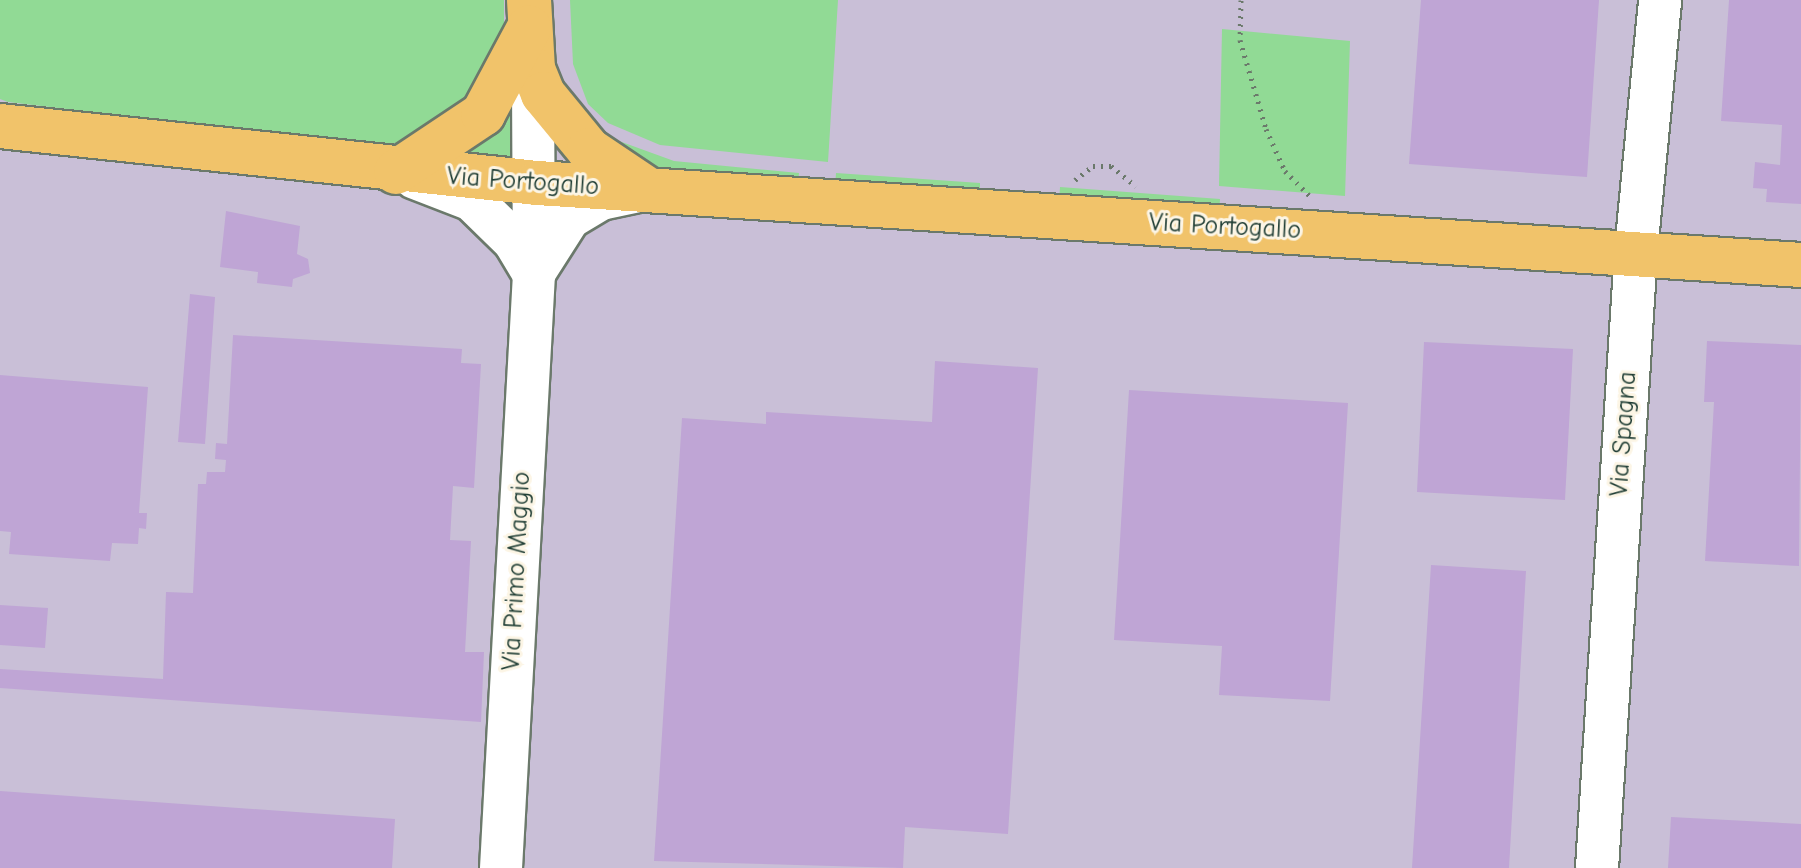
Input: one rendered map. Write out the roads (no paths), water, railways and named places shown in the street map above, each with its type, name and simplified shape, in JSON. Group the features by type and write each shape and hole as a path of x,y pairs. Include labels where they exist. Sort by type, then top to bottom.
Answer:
{"main road":[{"name":"Via Portogallo","path":"530,32 562,124 649,190"},
{"path":"0,126 396,172 483,114 530,32"},
{"name":"Via Portogallo","path":"396,172 1636,251 1801,265"}],"street":[{"name":"Via Spagna","path":"1597,868 1636,251 1660,0"},
{"name":"Via Primo Maggio","path":"501,868 534,274 537,183 530,32"},
{"path":"396,172 472,200 514,241 534,274"},
{"name":"Via Primo Maggio","path":"534,274 556,233 583,207 649,190"}]}
